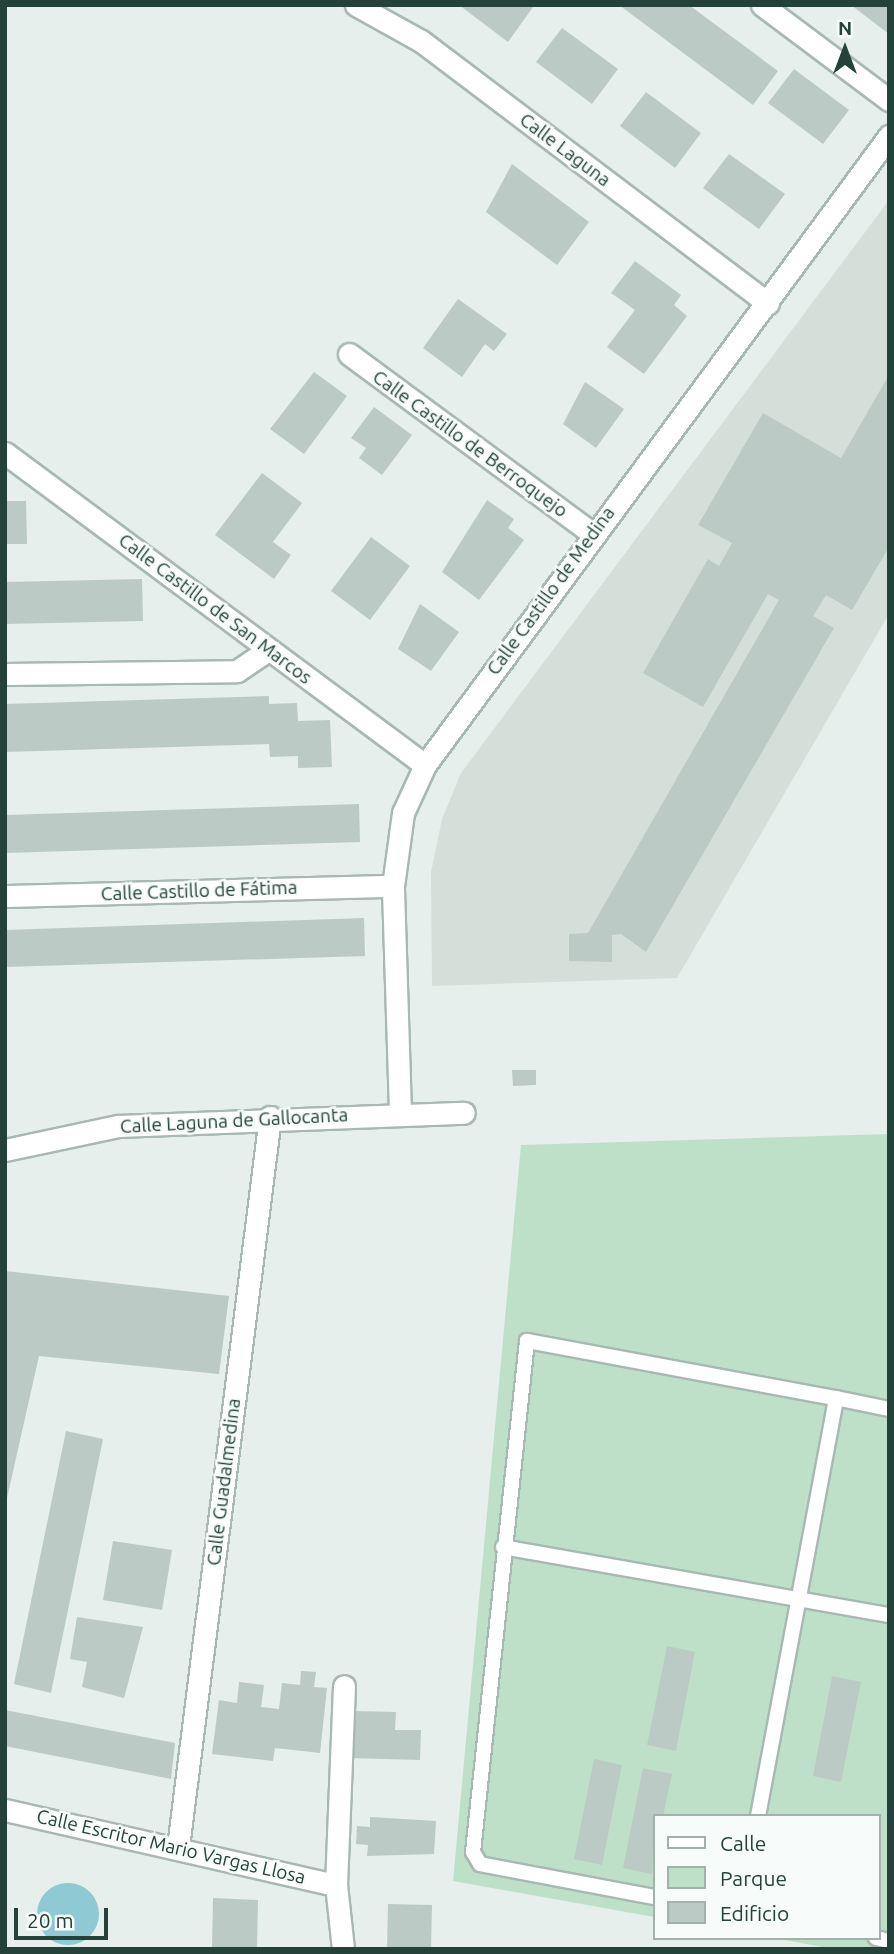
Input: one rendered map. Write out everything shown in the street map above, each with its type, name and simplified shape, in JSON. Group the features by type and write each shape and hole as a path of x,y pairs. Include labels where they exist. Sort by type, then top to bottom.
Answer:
{"street":[{"name":"Calle Laguna","path":"356,5 421,41 768,303"},
{"path":"762,5 889,100"},
{"name":"Calle Castillo de Medina","path":"400,1112 393,886 403,813 425,765 592,533 768,303 889,136"},
{"name":"Calle Castillo de Berroquejo","path":"349,354 592,533"},
{"name":"Calle Castillo de San Marcos","path":"5,453 425,765"},
{"path":"5,674 237,671 268,650"},
{"name":"Calle Castillo de Fátima","path":"5,896 393,886"},
{"name":"Calle Laguna de Gallocanta","path":"5,1150 118,1126 400,1112 464,1113"},
{"name":"Calle Guadalmedina","path":"178,1847 270,1117"},
{"path":"344,1686 336,1885 344,1949"},
{"name":"Calle Escritor Mario Vargas Llosa","path":"5,1810 178,1847 336,1885"}],"lane":[{"path":"652,1897 480,1864 474,1852 503,1547 527,1342 889,1409"},
{"path":"758,1814 836,1398"},
{"path":"503,1547 801,1597 889,1615"}],"shaded area":[{"path":"889,200 889,614 677,978 432,986 431,872 442,819 461,773"}],"green space":[{"path":"889,1134 889,1949 833,1949 785,1940 880,1940 880,1814 652,1814 652,1917 453,1881 521,1145"}],"water":[{"path":"68,1883 90,1892 99,1914 90,1936 68,1945 46,1936 37,1914 46,1892"}],"building":[{"path":"459,5 531,5 533,7 508,42"},
{"path":"619,5 689,5 778,71 753,105"},
{"path":"851,5 889,5 889,34"},
{"path":"562,28 618,69 592,104 536,62"},
{"path":"794,69 849,110 823,144 768,103"},
{"path":"646,92 701,133 675,168 620,126"},
{"path":"729,154 785,194 759,229 703,188"},
{"path":"512,164 589,222 557,265 486,212"},
{"path":"635,261 681,295 674,305 687,316 644,374 607,347 635,310 611,293"},
{"path":"458,299 507,334 494,351 485,344 462,377 423,348"},
{"path":"314,372 347,396 304,454 270,429"},
{"path":"889,375 889,547 852,610 826,595 813,616 834,628 646,952 621,934 612,935 612,962 569,961 569,934 588,933 779,600 768,594 703,707 643,673 708,559 719,566 732,543 698,525 763,413 841,458"},
{"path":"585,382 624,409 596,448 563,424"},
{"path":"374,407 412,435 382,475 359,458 366,448 351,438"},
{"path":"262,473 302,503 273,542 291,555 274,579 215,535"},
{"path":"487,500 514,519 508,528 524,540 479,600 442,572"},
{"path":"5,501 26,501 27,544 5,544"},
{"path":"371,537 410,566 370,620 331,591"},
{"path":"142,579 143,621 5,624 5,582"},
{"path":"420,604 459,632 431,671 398,649"},
{"path":"269,696 269,704 297,703 298,721 330,720 332,767 298,768 298,756 270,757 269,744 5,752 5,704"},
{"path":"359,804 360,842 5,853 5,815"},
{"path":"364,918 365,956 5,967 5,930"},
{"path":"512,1070 536,1070 536,1085 513,1086"},
{"path":"5,1271 229,1296 219,1374 39,1356 5,1507"},
{"path":"66,1431 103,1439 51,1693 14,1684"},
{"path":"113,1541 172,1550 162,1610 103,1600"},
{"path":"77,1617 143,1627 124,1698 82,1687 87,1662 70,1659"},
{"path":"667,1646 695,1652 676,1751 647,1745"},
{"path":"301,1671 316,1672 314,1687 327,1688 320,1753 275,1748 273,1761 212,1754 219,1700 237,1703 239,1682 264,1685 261,1707 279,1709 282,1683 300,1685"},
{"path":"832,1676 861,1682 841,1782 813,1776"},
{"path":"5,1710 175,1743 171,1779 5,1746"},
{"path":"350,1711 396,1712 395,1730 421,1730 420,1760 348,1758"},
{"path":"594,1759 622,1765 602,1865 574,1859"},
{"path":"643,1768 672,1774 663,1814 652,1814 652,1874 623,1868"},
{"path":"370,1817 436,1821 434,1854 367,1856 368,1845 356,1844 357,1826 370,1827"},
{"path":"213,1898 258,1900 257,1948 212,1947"},
{"path":"388,1904 432,1905 431,1949 387,1949"}]}
